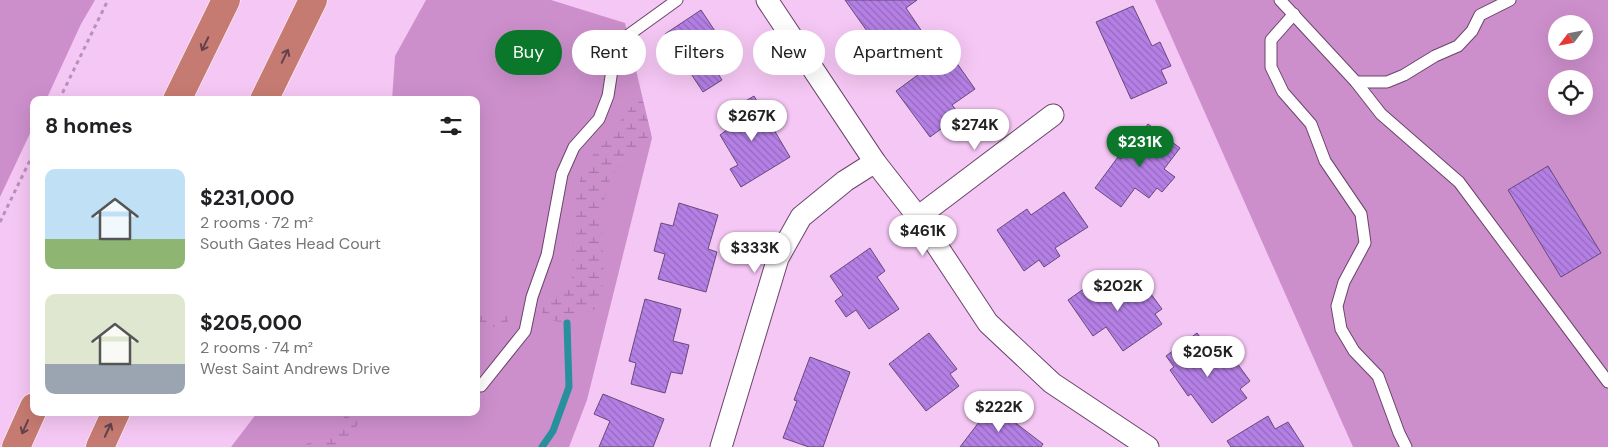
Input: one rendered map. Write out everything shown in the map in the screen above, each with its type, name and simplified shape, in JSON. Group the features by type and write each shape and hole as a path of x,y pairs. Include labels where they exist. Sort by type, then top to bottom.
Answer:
{"highway":[{"path":"179,96 226,0"},
{"path":"266,96 313,0"},
{"path":"16,447 30,416"},
{"path":"100,447 114,416"}],"street":[{"path":"767,0 875,162 918,217 988,323 1052,382 1148,447"},
{"path":"918,217 1053,115"},
{"path":"721,447 778,258 801,217 845,181 875,162"}],"lane":[{"path":"482,386 525,331 532,297 547,255 562,174 574,147 599,119 608,96 616,44 678,0"},
{"path":"1280,0 1356,82 1380,114 1459,182 1608,382"},
{"path":"1356,82 1387,82 1404,75 1435,56 1458,46 1472,31 1480,15 1510,0"},
{"path":"1294,14 1271,40 1271,67 1283,92 1311,124 1325,161 1361,214 1365,243 1344,282 1337,306 1341,329 1354,351 1378,376 1406,447"}],"path":[{"path":"61,96 108,0"},
{"path":"0,222 30,160"}],"green space":[{"path":"0,0 95,0 81,24 48,96 30,96 30,133 0,197"},
{"path":"426,0 551,0 625,23 627,30 572,30 572,75 637,75 652,138 587,400 569,447 231,447 255,416 480,416 480,96 392,96 395,56"},
{"path":"1155,0 1608,0 1608,447 1353,447"},
{"path":"641,95 651,134 611,176 601,212 604,281 595,309 567,323 543,319 541,303 563,296 572,282 575,197 585,165"},
{"path":"480,312 509,316 506,328 480,325"},
{"path":"345,416 362,416 354,431 336,447 297,447 332,435"}],"building":[{"path":"845,0 917,0 906,8 921,30 866,30"},
{"path":"1133,6 1152,46 1160,42 1171,66 1161,70 1167,83 1131,99 1096,22"},
{"path":"701,10 714,30 671,30"},
{"path":"961,69 975,89 952,105 960,115 930,137 896,91 918,75 961,75"},
{"path":"692,75 719,75 722,80 703,92"},
{"path":"754,96 790,157 741,187 730,169 738,165 720,135 727,130 719,117"},
{"path":"1148,124 1180,148 1164,169 1175,177 1162,192 1157,188 1149,198 1135,188 1121,207 1095,188 1118,157 1121,159"},
{"path":"1548,166 1601,253 1561,277 1508,190"},
{"path":"1064,192 1088,227 1055,248 1060,256 1044,267 1039,260 1024,271 997,230 1027,209 1031,215"},
{"path":"679,203 718,215 708,249 717,252 706,292 658,279 665,254 654,251 661,223 673,226"},
{"path":"870,248 885,271 877,277 899,309 869,329 856,310 846,317 835,301 843,295 830,276"},
{"path":"1126,276 1140,296 1148,290 1162,309 1155,314 1162,324 1123,351 1106,327 1093,336 1068,300 1095,281 1103,292"},
{"path":"645,299 681,309 673,341 689,345 682,374 671,372 665,393 631,384 636,363 629,361"},
{"path":"929,333 957,369 950,374 959,386 926,411 889,364"},
{"path":"1197,333 1220,364 1231,355 1250,381 1240,389 1247,398 1212,423 1191,394 1188,396 1170,370 1174,367 1166,356"},
{"path":"810,357 850,372 823,447 809,447 783,438 797,401 794,400"},
{"path":"603,394 664,419 653,447 599,447 610,421 594,414"},
{"path":"992,405 1043,444 1041,447 960,447"},
{"path":"1268,416 1275,429 1288,422 1304,447 1231,447 1227,441"}],"waterway":[{"path":"542,447 553,431 569,387 567,323"}]}
